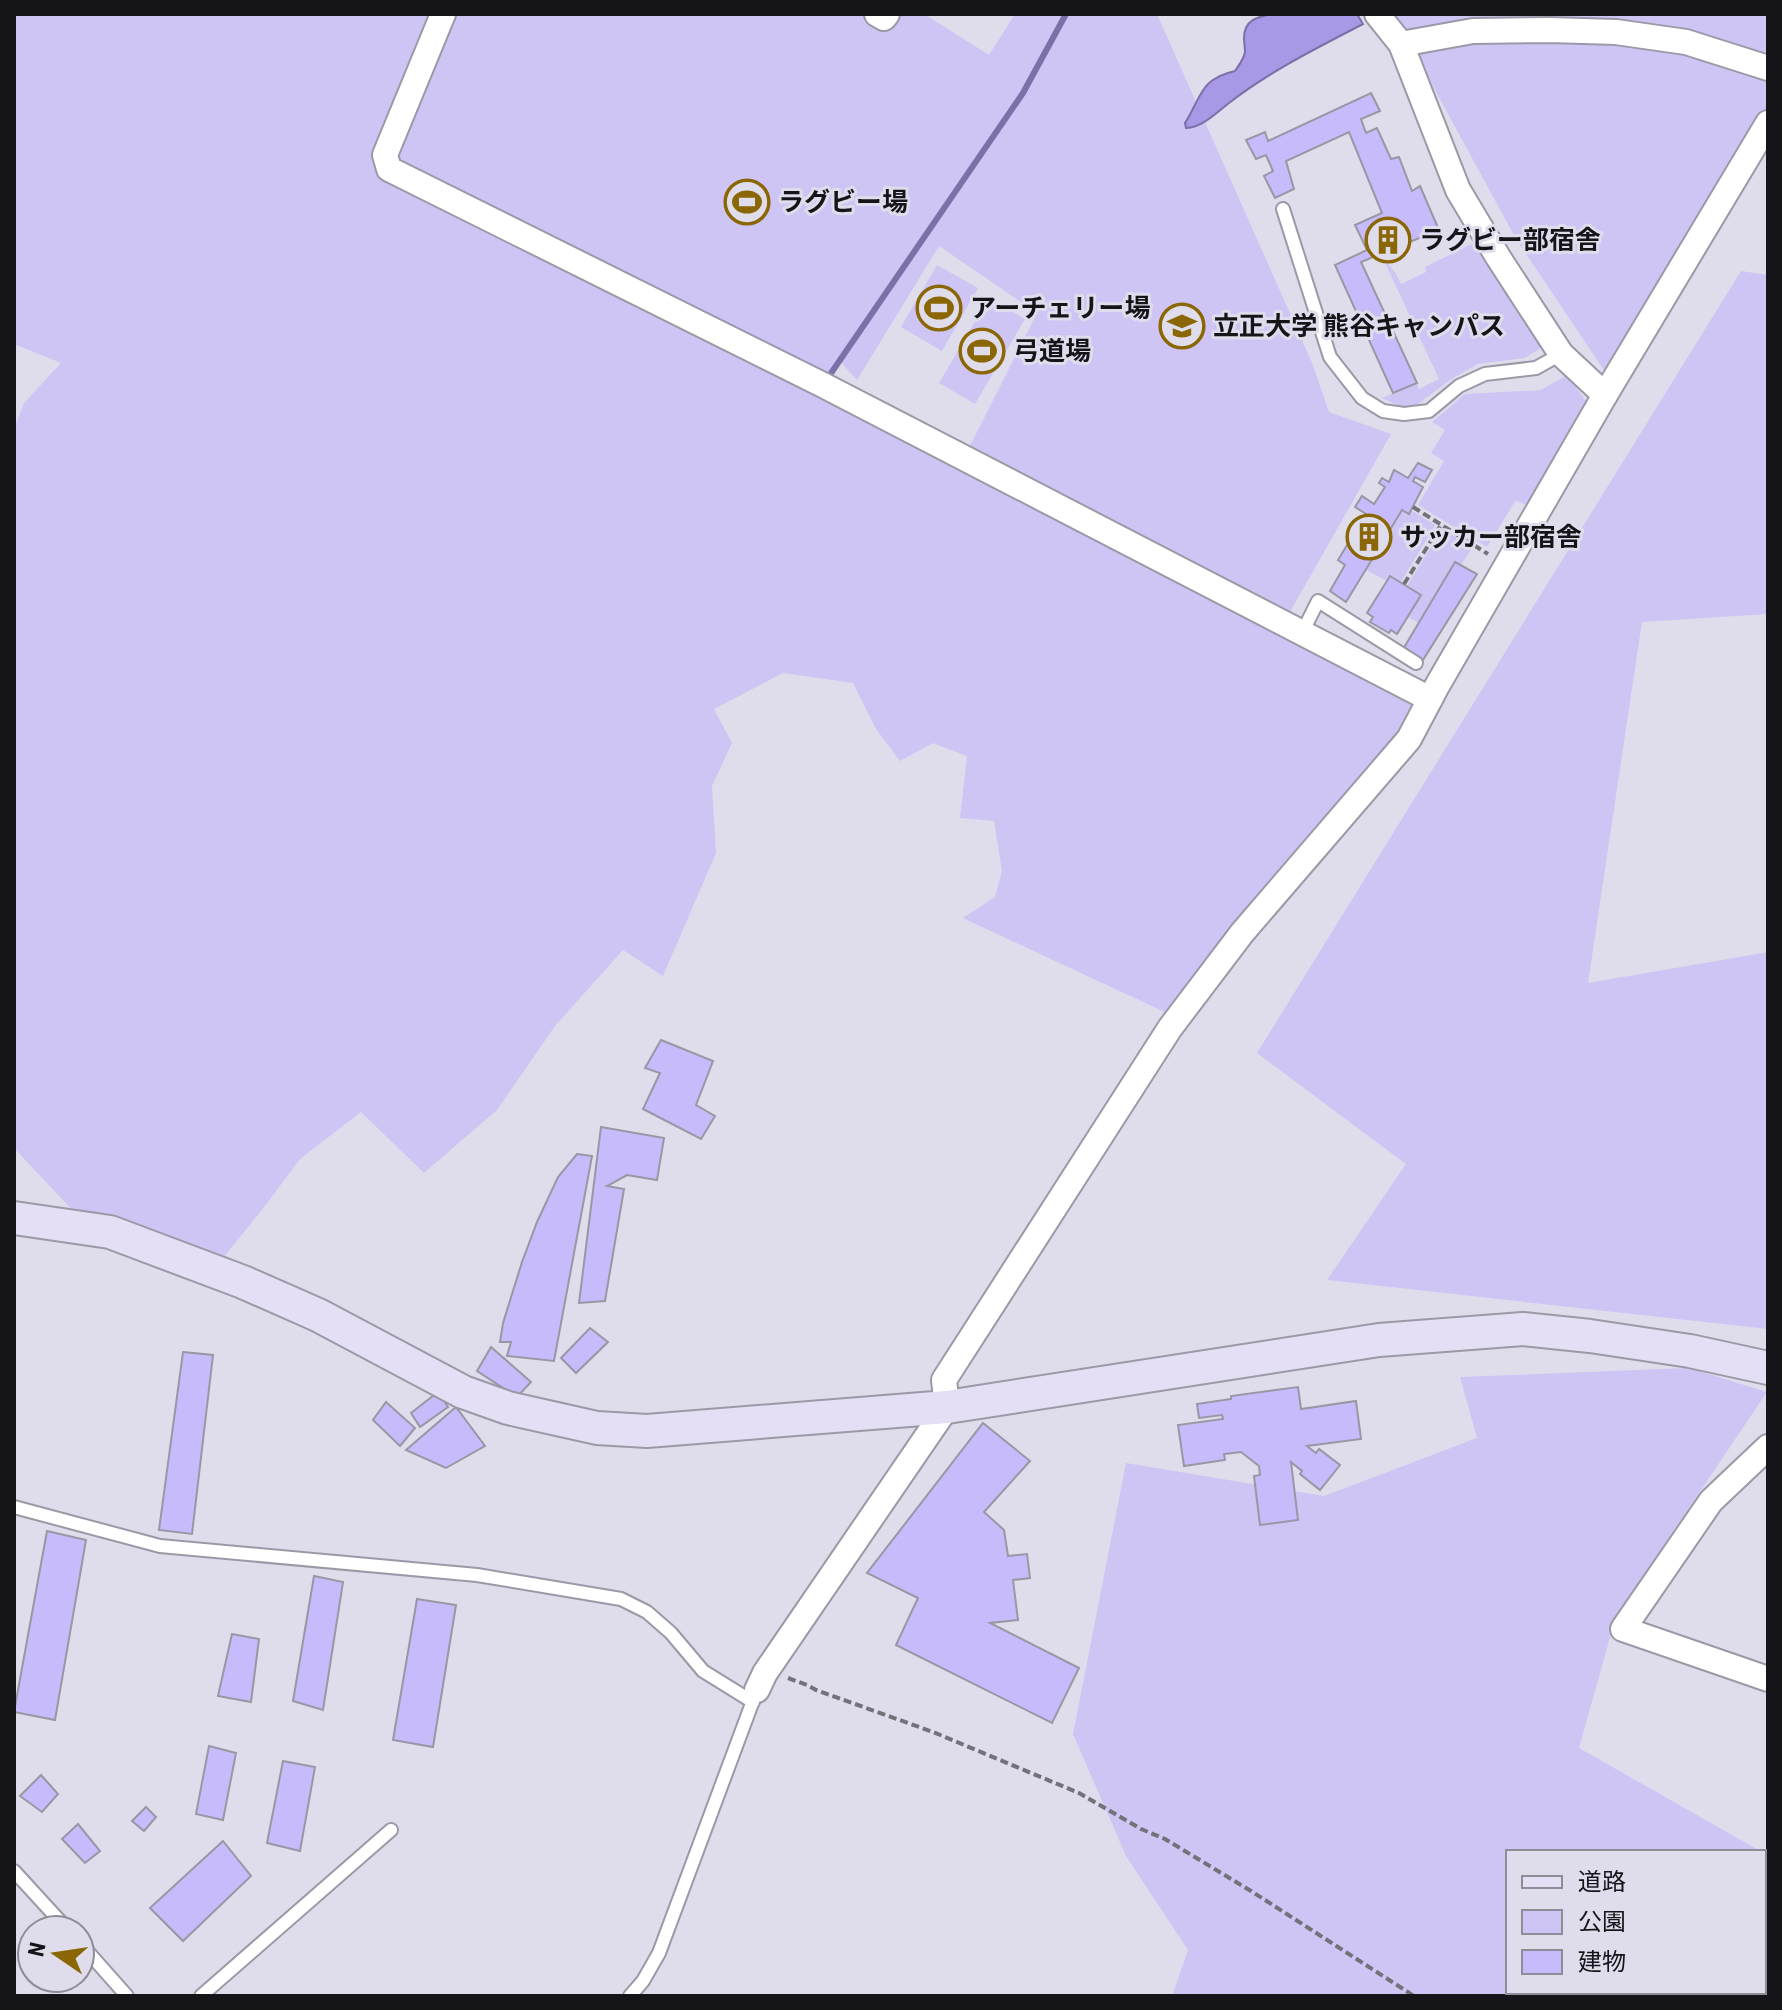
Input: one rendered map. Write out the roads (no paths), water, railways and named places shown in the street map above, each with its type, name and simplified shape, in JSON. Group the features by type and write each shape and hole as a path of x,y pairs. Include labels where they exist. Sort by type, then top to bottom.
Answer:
{"street":[{"path":"443,14 385,155 389,169 823,385 1430,699"},
{"path":"877,14 884,18 887,14"},
{"path":"1377,14 1401,44 1458,190 1498,257 1561,354 1605,395"},
{"path":"1401,44 1473,31 1616,32 1686,42 1768,68"},
{"path":"759,1687 947,1407 944,1380 1170,1028 1242,933 1409,739 1605,395 1768,123"},
{"path":"14,1218 110,1232 243,1282 318,1315 463,1392 508,1408 597,1428 647,1431 947,1407 1379,1340 1523,1329 1690,1351 1768,1368"},
{"path":"1768,1447 1711,1501 1623,1629 1768,1679"}],"lane":[{"path":"1283,209 1330,357 1362,398 1383,411 1404,414 1429,411 1459,386 1485,374 1536,368 1561,354"},
{"path":"1302,633 1318,601 1416,663"},
{"path":"14,1507 160,1546 477,1575 621,1599 647,1612 671,1633 703,1671 759,1687 659,1953 630,1996"},
{"path":"201,1996 391,1830"},
{"path":"14,1871 53,1914"},
{"path":"96,1961 127,1996"}],"waterway":[{"path":"827,379 1023,93 1066,14"}],"place":[{"name":"ラグビー場","path":"747,202"},
{"name":"ラグビー部宿舎","path":"1388,240"},
{"name":"アーチェリー場","path":"939,308"},
{"name":"立正大学 熊谷キャンパス","path":"1182,326"},
{"name":"弓道場","path":"982,351"},
{"name":"サッカー部宿舎","path":"1369,537"}]}
